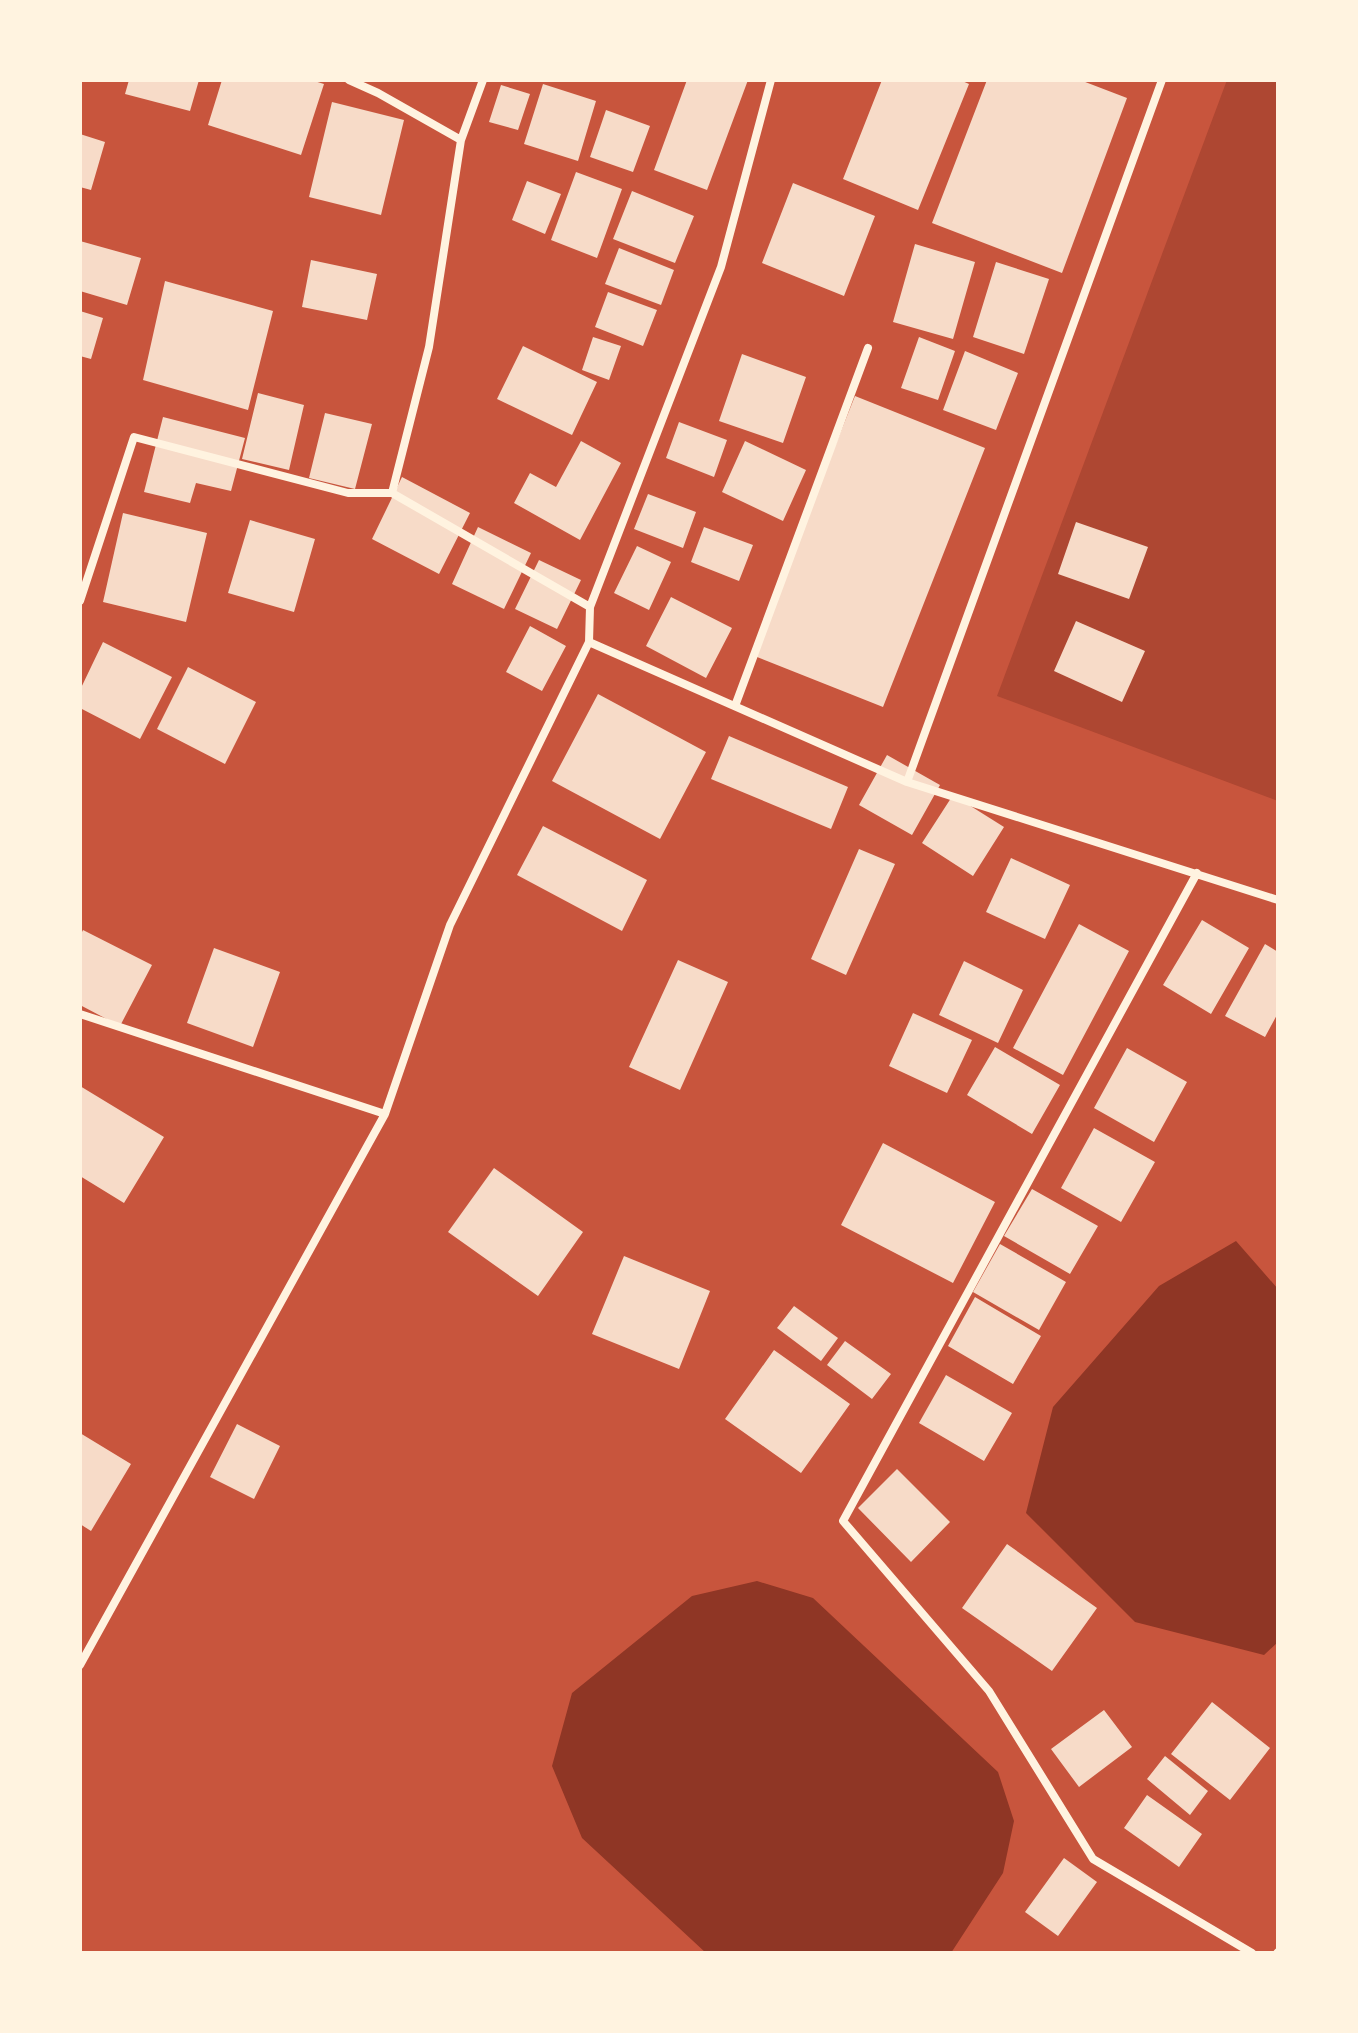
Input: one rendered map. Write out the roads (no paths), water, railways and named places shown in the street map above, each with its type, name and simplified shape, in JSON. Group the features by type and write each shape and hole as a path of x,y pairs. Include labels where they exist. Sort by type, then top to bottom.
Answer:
{"street":[{"path":"349,80 461,140"},
{"path":"392,493 429,347 461,140 483,80"},
{"path":"80,1665 385,1114 450,925 589,642 590,607 721,267 771,80"},
{"path":"907,782 1162,80"},
{"path":"735,706 868,348"},
{"path":"80,601 134,437 348,493 392,493 590,607"},
{"path":"589,642 907,782 1278,900"},
{"path":"1197,873 843,1521 989,1691 1093,1859 1252,1953"},
{"path":"80,1014 385,1114"}]}
